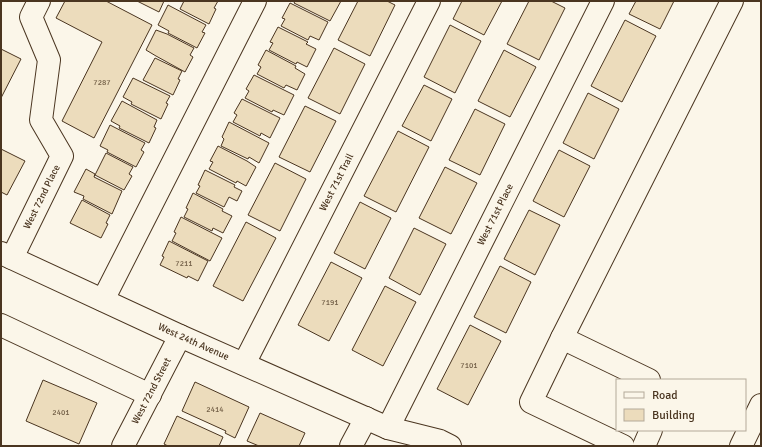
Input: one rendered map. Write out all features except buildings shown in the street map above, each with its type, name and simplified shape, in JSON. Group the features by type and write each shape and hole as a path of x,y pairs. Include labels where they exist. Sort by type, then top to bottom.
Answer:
{"street":[{"name":"West 72nd Place","path":"6,255 62,156 41,120 49,60 31,17 39,1"},
{"path":"102,300 255,1"},
{"name":"West 71st Trail","path":"244,364 429,1"},
{"name":"West 71st Place","path":"388,428 603,1"},
{"path":"623,446 531,402 732,1"},
{"name":"West 24th Avenue","path":"6,255 180,336 388,428 440,441 450,446"},
{"path":"1,324 150,395"},
{"name":"West 72nd Street","path":"123,446 180,336"},
{"path":"562,338 647,379"},
{"path":"745,434 761,405"},
{"path":"351,446 366,418"},
{"name":"West 24th Avenue","path":"388,428 412,446"},
{"path":"644,446 651,431"}]}
